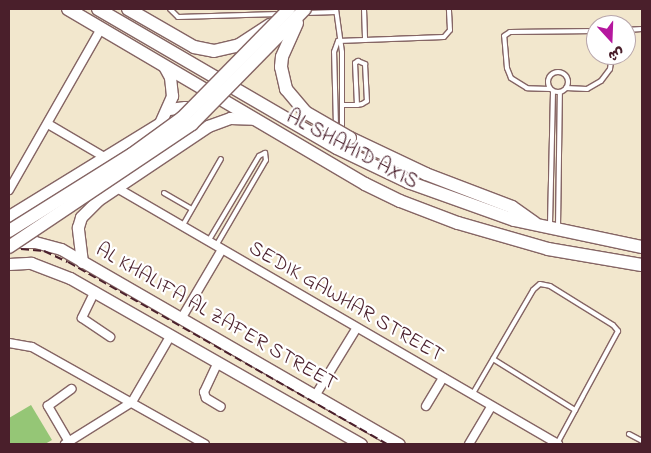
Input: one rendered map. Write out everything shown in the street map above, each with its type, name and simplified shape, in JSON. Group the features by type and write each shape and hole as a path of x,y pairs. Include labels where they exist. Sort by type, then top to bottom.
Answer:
{"main road":[{"name":"AL SHAHID AXIS","path":"68,9 365,184 438,216 548,249 642,265"},
{"name":"AL SHAHID AXIS","path":"98,9 340,150 434,193 550,230 642,247"},
{"path":"128,9 194,47 220,50 239,45 279,21"},
{"path":"10,240 182,118 289,9"},
{"path":"10,240 192,124 305,9"},
{"path":"305,9 286,45 281,68 283,79 291,98 305,112 350,138 426,174 512,207 550,230"}],"street":[{"path":"9,189 101,29"},
{"path":"9,216 156,127 169,109 172,90 164,66"},
{"path":"169,109 190,108 202,117 208,126"},
{"path":"82,262 77,238 81,217 98,200 208,126 230,118 253,119"},
{"path":"48,124 106,158"},
{"name":"SEDIK GAWHAR STREET","path":"117,188 207,243 558,444"},
{"path":"10,240 23,253 14,263"},
{"name":"AL KHALIFA AL ZAFER STREET","path":"10,240 47,244 82,262 399,444"},
{"path":"40,266 38,254 47,244"},
{"path":"181,319 218,249"},
{"name":"AL KHALIFA AL ZAFER STREET","path":"14,263 40,266 95,292 361,444"},
{"path":"95,292 82,318 110,337"},
{"path":"316,396 356,329"},
{"path":"72,389 48,406 67,443 132,402 171,335"},
{"path":"9,344 26,344 132,402 199,443"},
{"path":"218,362 204,392 206,398 221,407"},
{"path":"426,406 443,378"},
{"path":"469,444 491,406"}],"lane":[{"path":"170,9 178,17 336,11 338,41 342,52 340,150"},
{"path":"364,9 365,40"},
{"path":"338,41 444,38 450,30 449,9"},
{"path":"586,31 510,32 504,36 510,78 527,88 560,92 566,88 587,89 601,81 610,69 611,65"},
{"path":"338,41 334,52 340,150"},
{"path":"342,105 357,104 367,101 365,63 362,61 355,63 357,104"},
{"path":"550,230 552,90 549,76 558,72 566,75 566,88"},
{"path":"550,230 560,92"},
{"path":"207,243 259,156 265,153 268,158 218,249"},
{"path":"182,227 220,159"},
{"path":"239,189 247,194"},
{"path":"164,193 192,209"},
{"path":"472,395 533,290 540,284 550,286 613,325 618,335 575,410 558,444"},
{"path":"493,359 575,410"},
{"path":"629,434 642,441"}],"green space":[{"path":"31,405 52,440 45,444 9,444 9,418"}],"railway":[{"path":"9,248 44,251 68,262 387,444"}]}
